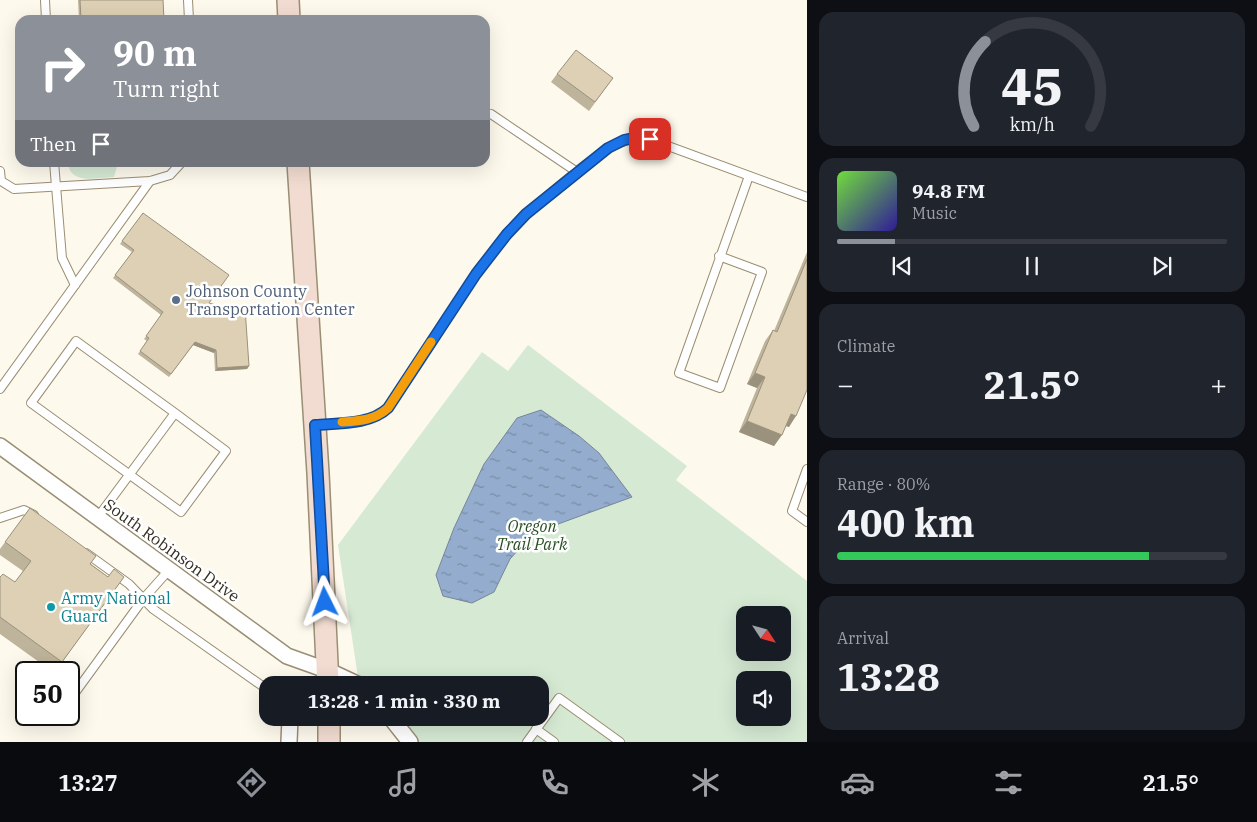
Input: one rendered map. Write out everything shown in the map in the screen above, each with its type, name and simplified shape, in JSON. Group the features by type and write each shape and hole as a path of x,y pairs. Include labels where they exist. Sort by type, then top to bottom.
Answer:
{"main road":[{"path":"288,0 289,15"},
{"path":"298,167 315,425 328,676"},
{"path":"328,726 329,742"}],"street":[{"name":"South Robinson Drive","path":"0,446 288,656 324,676"},
{"path":"289,742 290,726"},
{"path":"396,726 404,740"}],"lane":[{"path":"45,0 46,15"},
{"path":"188,0 189,15"},
{"path":"491,114 577,172"},
{"path":"315,425 374,418 388,408 476,274 507,234 526,214 577,172 608,148 624,140 638,137 650,139 807,197"},
{"path":"54,167 62,258 75,285"},
{"path":"0,171 1,180 14,189 150,181 170,175 177,167"},
{"path":"720,256 762,272 720,388 679,373 720,256 749,176"},
{"path":"0,389 150,181"},
{"path":"76,341 175,413 226,451 181,512 31,402 76,341"},
{"path":"98,518 175,413"},
{"path":"807,469 792,511 807,522"},
{"path":"0,518 28,510 44,522"},
{"path":"82,550 129,584 154,609 259,684"},
{"path":"80,686 144,598 169,570"},
{"path":"527,742 559,698 620,742"},
{"path":"536,729 554,742"}],"green space":[{"path":"69,167 117,167 114,177 93,179 79,177 70,170"},
{"name":"Oregon Trail Park","path":"528,345 687,466 676,480 807,581 807,742 410,742 397,726 549,726 549,676 358,676 338,545 482,352 508,371"}],"water":[{"path":"541,410 579,436 599,453 632,497 550,527 528,539 510,559 494,592 472,603 443,596 436,575 454,528 484,464 517,418"}],"building":[{"path":"80,0 163,0 164,15 81,15"},
{"path":"576,50 613,78 595,102 557,74"},
{"name":"Johnson County Transportation Center","path":"143,213 229,275 209,303 230,309 245,308 249,366 217,368 216,350 195,342 171,374 140,351 149,338 146,336 163,312 115,275 134,250 122,241"},
{"path":"807,259 807,390 796,416 791,414 782,435 747,421 765,377 755,373 773,330 777,332"},
{"name":"Army National Guard","path":"30,508 96,556 90,564 108,577 114,569 124,577 63,661 0,617 0,577 3,574 15,582 31,561 5,542"}],"slow traffic":[{"path":"342,422 374,418 382,414 388,408 431,342"}],"place":[{"name":"Johnson County Transportation Center","path":"176,300"},
{"name":"Army National Guard","path":"51,607"}],"route":[{"path":"325,602 315,425 362,420 374,418 382,414 388,408 476,274 507,234 526,214 608,148 624,140 638,137 650,139"}]}
